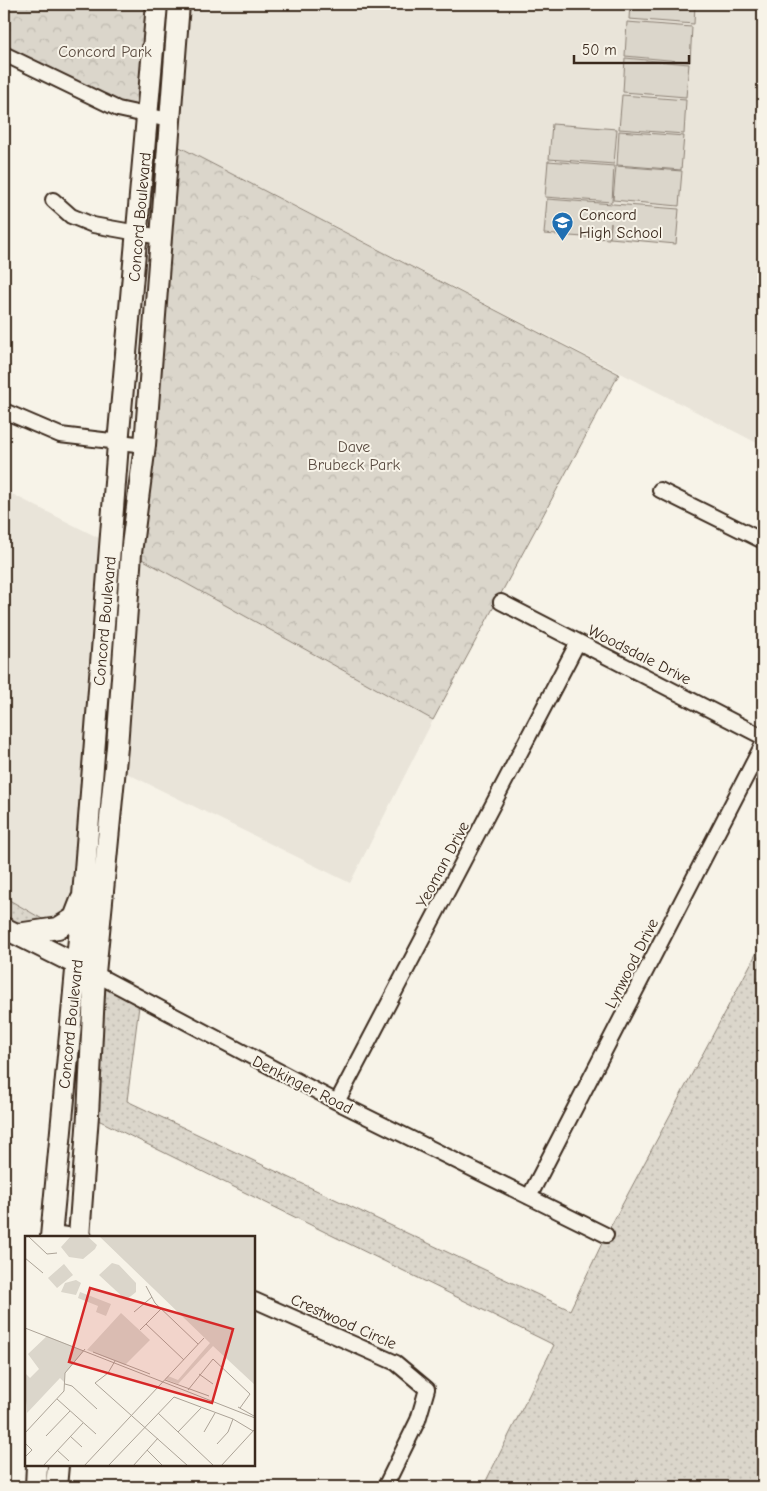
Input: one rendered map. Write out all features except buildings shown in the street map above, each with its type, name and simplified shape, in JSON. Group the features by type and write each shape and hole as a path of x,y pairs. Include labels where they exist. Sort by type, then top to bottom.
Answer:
{"street":[{"name":"Concord Boulevard","path":"51,1235 83,896 118,444 157,4"},
{"name":"Concord Boulevard","path":"80,1236 95,973 117,747 131,553 145,445 179,4"},
{"path":"4,54 118,109 169,120"},
{"path":"53,200 71,216 93,225 160,237"},
{"path":"4,411 60,434 118,444 145,445"},
{"path":"660,490 763,541"},
{"name":"Woodsdale Drive","path":"501,602 763,737"},
{"name":"Yeoman Drive","path":"337,1102 578,642"},
{"name":"Lynwood Drive","path":"529,1197 763,744"},
{"path":"10,931 58,928 74,918 83,896"},
{"name":"Denkinger Road","path":"10,931 95,973 337,1102 606,1235"},
{"path":"51,1235 66,1236"},
{"name":"Crestwood Circle","path":"255,1300 396,1363 427,1389 418,1420 385,1487"},
{"path":"36,1487 37,1466"},
{"path":"56,1487 58,1466"}],"shaded area":[{"name":"Concord High School","path":"179,4 763,4 763,446 168,141"},
{"path":"4,490 111,544 83,896 58,928 4,897"},
{"path":"131,553 433,720 350,883 114,767"}],"green space":[{"name":"Concord Park","path":"4,4 157,4 148,115 4,54"},
{"path":"630,4 695,4 694,24 629,19"},
{"path":"627,22 692,27 690,62 625,56"},
{"path":"625,58 689,64 686,97 623,92"},
{"path":"622,95 686,100 684,134 619,129"},
{"path":"552,124 617,129 614,164 549,159"},
{"path":"619,131 684,136 681,170 617,165"},
{"name":"Dave Brubeck Park","path":"168,141 619,374 433,720 131,553"},
{"path":"548,161 614,166 612,202 545,197"},
{"path":"616,166 682,171 679,206 613,200"},
{"path":"547,199 679,209 676,244 610,238 611,223 609,239 544,234"},
{"path":"4,897 58,928 4,928"},
{"path":"763,941 763,1487 483,1487 554,1345 88,1115 95,973 140,998 127,1101 570,1310 606,1235"}],"place":[{"name":"Concord High School","path":"563,242"}]}
